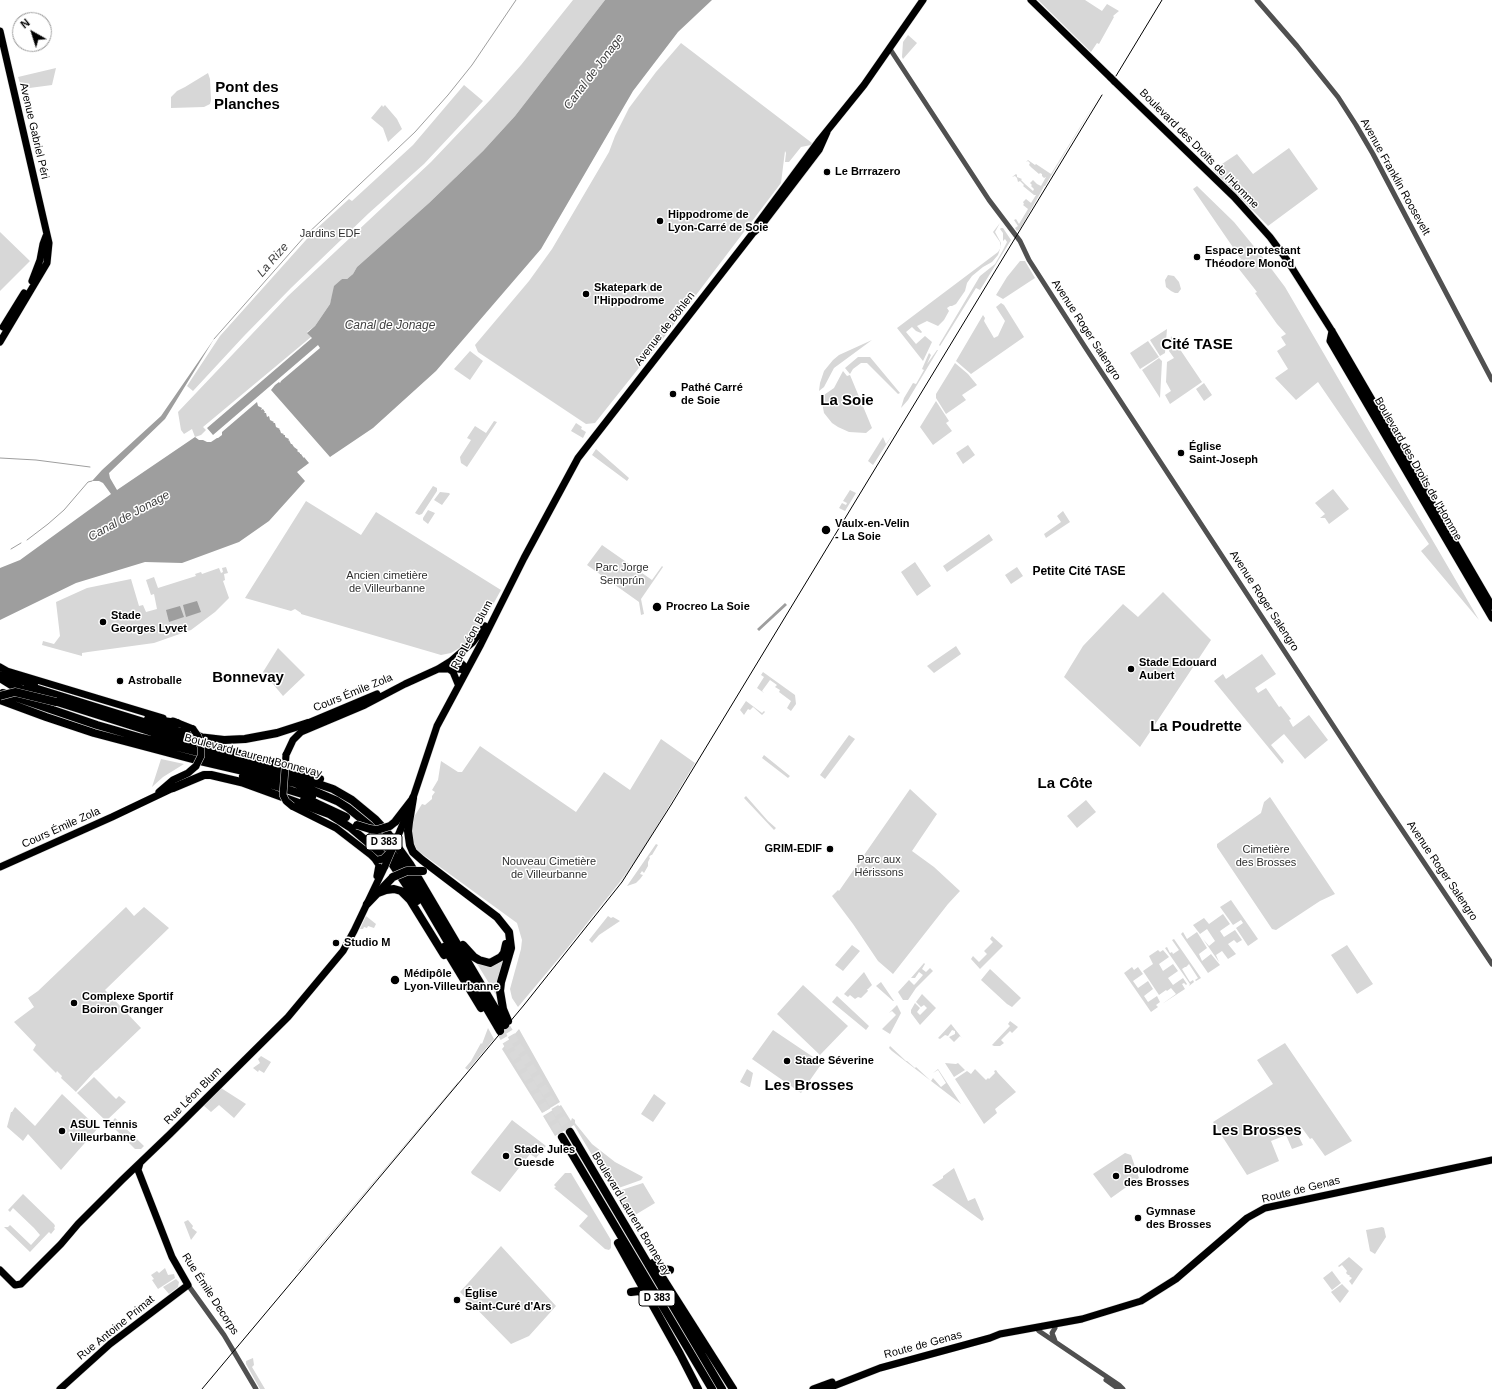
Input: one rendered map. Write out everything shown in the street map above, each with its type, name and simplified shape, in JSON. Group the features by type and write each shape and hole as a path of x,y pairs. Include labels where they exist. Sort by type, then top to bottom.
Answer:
{"highway":[{"path":"0,677 46,688 134,715 154,720 177,723"},
{"path":"0,677 13,686 56,702 152,732 288,766 326,783 333,789"},
{"path":"0,677 73,701 163,728 196,735 203,738"},
{"name":"Boulevard Laurent Bonnevay","path":"0,692 97,725 142,738 295,776 333,789 363,808 387,832 410,864 450,929 504,1026"},
{"path":"0,696 15,692 56,702"},
{"name":"Boulevard Laurent Bonnevay","path":"0,700 46,718 196,763 295,784 337,801 348,808 370,826 405,869 494,1022 504,1026"},
{"path":"152,732 158,731 224,740 245,739 277,733 308,723"},
{"path":"196,763 315,798 328,804 357,825 370,830 377,830 390,826 395,822 413,798"},
{"path":"173,788 204,775 211,775 316,803 346,817"},
{"path":"241,782 317,809 338,820 384,854 405,881 485,1015 494,1022"},
{"path":"413,798 408,830 410,845 413,852 497,917 509,932 512,943 502,977 500,991 504,1026"},
{"path":"292,806 316,814 338,825 380,858 405,881"},
{"path":"367,904 393,877 407,871 423,871 438,878 494,920 503,930 507,940 504,953 496,961 490,963 479,960 470,953 457,935 450,929"},
{"path":"378,893 394,889 401,891 410,900 456,974 463,979"},
{"name":"Boulevard Laurent Bonnevay","path":"570,1132 722,1389"},
{"name":"Boulevard Laurent Bonnevay","path":"562,1137 602,1207 712,1389"},
{"path":"602,1207 610,1229 698,1389"},
{"path":"620,1218 628,1226 656,1268 670,1270 665,1281 733,1389"},
{"path":"637,1278 636,1286 631,1292 639,1292 647,1296"}],"main road":[{"name":"Avenue de Böhlen","path":"593,438 654,362 753,233 758,223 815,147 862,88 923,0"},
{"name":"Boulevard des Droits de l'Homme","path":"1031,0 1234,197 1270,237 1291,265 1334,334 1492,606"},
{"name":"Avenue Gabriel Péri","path":"0,31 46,236 49,243 47,263 0,342"},
{"name":"Avenue de Böhlen","path":"753,233 761,226 819,150 827,132"},
{"name":"Avenue de Böhlen","path":"812,158 817,148 815,147"},
{"name":"Avenue Gabriel Péri","path":"0,332 36,273 46,236"},
{"name":"Boulevard des Droits de l'Homme","path":"1334,334 1330,341 1492,618"},
{"name":"Rue Léon Blum","path":"0,1270 15,1285 21,1284 61,1244 78,1224 292,1013 343,951 391,852 413,798 437,726 578,458 593,438"},
{"name":"Cours Émile Zola","path":"292,806 286,801 283,795 286,755 292,740 301,732 364,705 438,669 451,661 478,636 501,603"},
{"path":"451,661 460,662 466,670"},
{"path":"0,667 7,671 193,729 198,736 202,748 200,759 196,763"},
{"path":"438,669 453,672 458,684"},
{"name":"Cours Émile Zola","path":"308,723 384,691 405,684"},
{"name":"Cours Émile Zola","path":"131,808 151,797 173,780 188,774 196,763"},
{"name":"Cours Émile Zola","path":"0,867 173,788"},
{"path":"292,806 336,828 377,859 383,859 391,852"},
{"name":"Rue Léon Blum","path":"367,904 379,871 377,859"},
{"name":"Route de Genas","path":"1037,1329 1104,1313 1140,1301 1155,1293 1186,1272 1247,1218 1266,1208 1492,1160"},
{"name":"Rue Émile Decorps","path":"140,1163 138,1170 172,1257 188,1285"},
{"name":"Rue Antoine Primat","path":"60,1389 110,1344 188,1285"},
{"name":"Route de Genas","path":"813,1389 846,1377 1000,1334 1055,1328 1073,1321"},
{"name":"Route de Genas","path":"826,1389 847,1382 863,1373"}],"street":[{"name":"Avenue Franklin Roosevelt","path":"1257,0 1287,34 1338,97 1356,125 1373,154 1492,380"},
{"name":"Avenue Roger Salengro","path":"890,49 1021,246 1085,347 1378,794 1492,964"},
{"name":"Rue Émile Decorps","path":"188,1285 224,1334 256,1389"},
{"path":"1055,1328 1052,1333 1055,1342"},
{"path":"1037,1329 1095,1370 1098,1374 1116,1387 1122,1389"}],"green space":[{"path":"573,0 605,0 515,116 483,151 429,203 357,267 353,274 347,279 342,279 332,297 330,304 315,326 307,332 311,337 203,427 206,430 201,435 195,437 192,429 184,434 181,430 178,412 288,296 431,162 521,65"},
{"path":"1038,0 1085,0 1102,11 1107,4 1119,11 1113,16 1114,17 1099,44 1097,43 1091,52"},
{"path":"908,35 917,43 903,59 903,42"},
{"name":"Hippodrome de Lyon-Carré de Soie","path":"681,43 812,143 811,145 801,147 789,162 785,162 785,151 781,183 649,357 646,353 639,359 642,364 595,423 586,424 478,352 475,345 529,281 552,249 609,152 629,108 656,72"},
{"path":"56,68 52,85 22,89 18,77"},
{"path":"208,73 210,79 210,104 204,107 171,108 171,97 177,91"},
{"name":"Jardins EDF","path":"464,85 483,101 424,164 369,213 291,288 193,391 187,386 220,336 314,231 349,199 352,201 413,145"},
{"path":"1101,93 1044,186 1020,229 1017,231 1015,228 1018,226 1014,220 1016,219 1019,224 1028,209 1023,205 1023,202 1026,199 1031,203 1036,195 1023,186 1024,185 1020,181 1018,182 1015,176 1012,177 1016,174 1017,177 1022,179 1021,180 1033,191 1034,189 1030,183 1033,180 1041,186 1046,177 1044,178 1042,174 1039,174 1032,168 1028,161 1026,162 1028,160 1051,174"},
{"path":"382,105 383,107 385,105 397,119 402,129 388,142 383,128 371,118"},
{"path":"1289,148 1318,189 1268,226 1213,170 1237,154 1253,174"},
{"path":"1197,186 1234,222 1285,287 1479,620 1421,551 1429,544 1318,382 1296,400 1275,378 1288,369 1277,351 1286,345 1281,337 1286,334 1277,324 1255,293 1257,292 1235,264 1241,259 1193,189"},
{"path":"1000,223 995,232 1001,246 993,232"},
{"path":"1003,228 1011,240 980,290 976,288 940,346 939,345 980,276 995,264 1003,250 1007,242 1005,239 1003,241 1003,233 1000,229"},
{"path":"0,232 30,261 0,291"},
{"path":"1000,248 998,255 992,262 972,276 967,283 965,291 956,304 947,308 949,311 944,320 938,326 927,321 917,326 922,332 921,333 912,327 906,332 916,344 925,336 932,342 923,361 897,328 998,252"},
{"path":"1020,261 1025,261 1035,278 1003,299 996,295 1007,277"},
{"path":"1168,275 1174,276 1179,282 1181,289 1178,293 1171,291 1166,287 1165,280"},
{"path":"1001,303 1004,305 1024,337 971,374 956,361 983,315 985,318 984,321 994,338 998,336 1005,321 996,307"},
{"path":"1167,329 1165,353 1160,356 1150,340"},
{"path":"1171,336 1202,382 1170,404 1165,395 1171,391 1166,382 1167,362 1174,358 1169,351"},
{"path":"872,340 834,368 824,387 819,391 824,371 833,360 839,355"},
{"path":"1148,341 1159,357 1140,369 1130,353"},
{"path":"937,350 908,400 901,408 904,398 913,383 916,384 924,370 922,369 929,353 931,355 927,364"},
{"path":"470,351 483,361 470,380 454,369"},
{"path":"858,357 870,357 900,393 898,394 867,363 861,363 853,369 850,374 845,368"},
{"path":"1159,358 1162,361 1160,398 1142,370"},
{"path":"955,363 968,374 977,385 962,395 966,400 946,414 936,398 936,394"},
{"path":"843,371 847,376 850,375 872,428 866,433 849,432 838,427 832,423 824,413 821,397 834,388"},
{"path":"1204,383 1212,395 1204,401 1196,389"},
{"path":"936,401 949,421 946,423 952,431 933,445 920,427"},
{"path":"494,421 497,422 467,467 461,463 460,457 471,440 467,438 475,426 486,433"},
{"path":"576,423 586,432 583,438 571,431"},
{"path":"897,428 873,465 868,461 883,437 886,444"},
{"path":"968,445 975,455 963,464 956,453"},
{"path":"596,449 629,478 627,481 592,455"},
{"path":"433,486 437,488 437,491 422,514 419,515 415,513"},
{"path":"1333,489 1349,509 1329,524 1325,518 1320,518 1325,514 1315,503"},
{"path":"850,490 856,493 845,511 839,508 842,503 846,505 847,503 843,501"},
{"path":"440,492 450,494 442,505 434,500"},
{"name":"Ancien cimetière de Villeurbanne","path":"306,501 361,535 376,512 501,590 485,619 471,638 451,653 441,655 301,614 295,609 291,611 245,598"},
{"path":"428,510 435,513 428,524 423,520 423,518"},
{"path":"1063,511 1070,522 1046,538 1044,534 1061,522 1057,516"},
{"path":"989,534 993,540 947,572 943,566"},
{"name":"Parc Jorge Semprún","path":"602,545 652,580 662,566 663,567 641,599 644,614 641,615 639,602 587,565"},
{"path":"915,562 931,586 917,596 901,572"},
{"path":"226,567 228,573 224,574 225,580 223,581 229,598 215,612 191,630 154,643 82,653 82,656 42,645 43,641 54,644 60,636 56,602 87,588 131,579 139,606 143,605 146,612 157,609 154,594 151,595 146,580 154,577 158,588 196,576 195,574 201,572 202,574 219,568 221,573 223,572 222,568"},
{"path":"1017,567 1023,576 1011,584 1005,575"},
{"name":"Stade Edouard Aubert","path":"1163,592 1211,640 1140,747 1064,677 1083,646 1123,604 1138,617"},
{"path":"956,646 961,654 934,673 927,666"},
{"path":"278,648 305,675 283,696 263,672"},
{"path":"1262,654 1276,674 1255,688 1258,693 1266,688 1279,707 1281,706 1291,719 1289,720 1293,727 1309,715 1328,740 1305,759 1284,734 1271,745 1284,761 1282,764 1214,681 1223,674 1226,679"},
{"path":"763,672 795,695 796,704 791,711 787,708 791,701 779,692 780,690 775,687 777,685 770,680 762,691 764,693 757,688 764,677 761,675"},
{"path":"746,701 762,713 764,711 765,712 762,715 753,707 750,710 748,709 744,715 740,710"},
{"path":"849,735 855,739 825,779 820,775"},
{"name":"Nouveau Cimetière de Villeurbanne","path":"661,739 695,763 639,856 620,883 567,950 619,884 636,858 619,883 518,1007 512,998 510,989 522,940 517,923 418,851 413,844 411,829 412,820 422,804 425,805 432,799 435,792 432,790 438,780 441,761 458,772 462,772 480,746 576,812 604,772 630,790"},
{"path":"764,755 790,776 788,778 762,758"},
{"path":"161,759 184,764 163,777 152,787"},
{"name":"Parc aux Hérissons","path":"910,789 937,814 912,851 934,867 960,891 893,974 878,961 832,896 838,890 839,891"},
{"path":"746,796 776,828 774,830 744,798"},
{"name":"Cimetière des Brosses","path":"1270,797 1335,894 1320,901 1276,930 1272,929 1217,847 1217,844 1261,813 1264,802"},
{"path":"1086,800 1096,812 1077,828 1067,816"},
{"path":"656,844 658,845 649,857 648,866 644,873 642,871 640,874 643,875 636,883 627,886"},
{"path":"1231,900 1258,939 1248,946 1236,928 1243,923 1241,920 1233,925 1220,907"},
{"name":"Complexe Sportif Boiron Granger","path":"126,907 134,916 144,907 169,928 105,990 141,1028 95,1071 76,1092 61,1078 62,1076 57,1071 56,1073 33,1050 36,1045 14,1022 34,1007 28,998 38,991"},
{"path":"1223,914 1230,924 1220,931 1224,937 1235,930 1242,940 1237,943 1234,940 1228,944 1236,954 1228,959 1222,951 1216,955 1219,962 1203,939 1209,946 1215,941 1207,929 1200,934 1193,925 1204,918 1209,924"},
{"path":"366,916 376,924 374,928 368,926 367,928 364,927 363,929 360,929"},
{"path":"608,916 620,921 599,935 592,943 589,940"},
{"path":"1183,932 1187,939 1197,932 1207,948 1199,954 1202,961 1211,954 1220,965 1208,973 1181,934"},
{"path":"992,936 1003,946 980,969 971,959 973,956 979,962 987,954 984,951 993,942 990,939"},
{"path":"1174,939 1201,978 1196,981 1195,980 1198,978 1189,964 1182,969 1190,982 1193,980 1194,982 1189,986 1190,984 1165,948 1167,947 1170,953 1172,952 1173,954 1179,950 1172,940"},
{"path":"852,945 860,951 843,971 835,965"},
{"path":"1347,945 1373,984 1357,994 1331,955"},
{"path":"1158,950 1160,952 1163,950 1169,957 1159,964 1163,971 1173,964 1178,971 1168,978 1173,985 1183,978 1187,984 1182,984 1185,989 1162,1004 1176,994 1171,988 1159,995 1143,971 1153,964 1149,956"},
{"path":"504,959 498,998 476,962"},
{"path":"924,963 925,964 922,969 926,972 930,968 933,971 916,988 908,1000 903,1000 898,992 909,980 914,985 916,983 923,975 919,972 915,978 911,978"},
{"path":"1132,967 1134,970 1138,967 1143,974 1133,981 1138,988 1148,981 1153,989 1144,996 1148,1002 1157,996 1160,1002 1156,1005 1158,1007 1151,1012 1124,973"},
{"path":"990,969 1021,998 1012,1007 981,980"},
{"path":"864,972 872,985 867,989 868,991 861,998 858,997 855,999 850,995 848,997 844,994"},
{"path":"881,982 894,1001 876,986"},
{"path":"803,985 848,1026 820,1055 777,1014"},
{"path":"922,994 936,1008 920,1025 911,1013 911,1010 915,1003 920,1008 917,1012 920,1015 927,1008 924,1005 921,1007 916,1002"},
{"path":"837,996 869,1026 866,1030 832,1002"},
{"path":"897,1005 901,1013 890,1034 882,1029 896,1015 892,1011 889,1013"},
{"path":"1010,1021 1018,1027 1012,1033 1010,1031 1001,1040 1004,1043 1000,1046 992,1045 1010,1026 1008,1024"},
{"path":"951,1024 962,1038 960,1036 954,1042 949,1037 955,1034 955,1031 952,1030 948,1036 945,1035 940,1039 938,1038"},
{"path":"488,1028 494,1039 468,1070 465,1068 471,1061 481,1043 482,1044"},
{"path":"519,1029 560,1102 542,1113 502,1049"},
{"name":"Stade Séverine","path":"773,1030 822,1063 801,1093 752,1059"},
{"path":"1285,1043 1352,1141 1325,1156 1312,1138 1310,1139 1302,1128 1296,1131 1303,1145 1292,1149 1286,1135 1271,1141 1279,1161 1247,1175 1213,1122 1273,1084 1257,1060"},
{"path":"890,1046 931,1081 892,1051 889,1048"},
{"path":"261,1056 271,1062 264,1073 259,1070 258,1072 253,1068 260,1063 258,1059"},
{"path":"945,1063 958,1063 965,1070 954,1077"},
{"path":"747,1069 753,1073 750,1087 740,1082"},
{"path":"938,1069 961,1104 931,1081 933,1078 941,1087 946,1083 938,1070 933,1073"},
{"path":"975,1069 986,1080 995,1073 994,1071 996,1070 1016,1092 995,1109 997,1113 984,1124 955,1079 967,1071 971,1074"},
{"name":"ASUL Tennis Villeurbanne","path":"94,1077 116,1099 119,1096 126,1102 106,1121 77,1093"},
{"path":"458,1082 299,1271 298,1271"},
{"path":"221,1088 246,1104 234,1118 219,1105 211,1112 203,1105"},
{"name":"ASUL Tennis Villeurbanne","path":"62,1094 98,1128 61,1170 28,1134 23,1141 7,1127 11,1112 15,1107 35,1126"},
{"path":"654,1094 666,1103 653,1122 641,1114"},
{"path":"561,1105 571,1121 572,1118 575,1120 575,1123 592,1144 615,1162 643,1177 641,1180 613,1190 574,1125 555,1136 543,1116"},
{"path":"115,1118 144,1146 141,1149 135,1149 110,1124"},
{"name":"Stade Jules Guesde","path":"512,1120 546,1146 536,1158 530,1154 500,1192 471,1172"},
{"name":"Boulodrome des Brosses","path":"1125,1153 1131,1155 1139,1178 1111,1198 1093,1174"},
{"path":"954,1168 968,1201 975,1198 984,1219 982,1221 932,1185"},
{"path":"565,1173 571,1173 611,1240 611,1248 609,1250 605,1249 579,1226 588,1216 554,1188 556,1187 554,1185"},
{"path":"643,1183 655,1203 630,1218 615,1192"},
{"path":"23,1194 55,1226 55,1229 51,1234 49,1232 30,1252 4,1227 8,1227 10,1225 31,1245 40,1235 13,1208 10,1212 8,1210"},
{"path":"188,1220 193,1226 192,1228 197,1232 191,1240 184,1222"},
{"path":"1382,1227 1384,1228 1386,1237 1375,1254 1370,1251 1366,1230"},
{"path":"501,1246 556,1306 529,1336 511,1344 460,1292"},
{"path":"1349,1257 1363,1269 1352,1285 1349,1281 1352,1278 1349,1276 1350,1275 1346,1273 1347,1271 1342,1265 1339,1267 1338,1266"},
{"path":"165,1268 168,1275 174,1274 175,1278 158,1289 152,1280 154,1279 151,1275 157,1271 159,1273"},
{"path":"1332,1271 1341,1283 1332,1290 1323,1278"},
{"path":"176,1279 179,1282 178,1287 169,1294 163,1287"},
{"path":"1342,1284 1349,1291 1340,1303 1331,1292"},
{"path":"253,1358 254,1365 252,1367 265,1389 260,1389 246,1364 246,1361"}],"water":[{"name":"Canal de Jonage","path":"605,0 712,0 678,32 633,91 541,249 436,371 373,428 330,457 271,390 320,348 318,345 213,435 207,428 312,338 307,333 315,326 330,304 334,286 342,279 347,279 353,274 357,267 429,203 483,151 515,116"},
{"name":"Canal de Jonage","path":"214,339 165,419 109,473 110,478 117,490 195,437 199,440 207,442 211,442 218,438 222,435 222,432 257,402 258,406 262,408 261,410 263,409 267,417 269,416 270,420 280,429 279,430 281,433 289,439 288,441 289,440 303,458 304,457 309,463 297,472 305,481 269,521 239,542 182,563 145,562 76,583 0,620 0,568 20,560 111,494 103,483 99,481 92,481 161,416"},
{"path":"197,601 201,612 186,617 183,605"},
{"path":"785,603 787,605 759,631 757,629"},
{"path":"180,606 184,617 169,622 166,610"}],"waterway":[{"name":"La Rize","path":"214,339 305,236 415,132 448,95 472,65 516,0"},
{"path":"0,458 36,460 90,467"},
{"path":"27,540 64,510 88,482 92,481"},
{"path":"11,549 21,543"}],"tunnel":[{"path":"505,1025 570,1132"},
{"path":"500,1031 562,1137"}],"tram line":[{"path":"1116,76 1162,0"},
{"path":"202,1389 524,1005 622,882 671,805 1102,95"}],"place":[{"name":"Le Brrrazero","path":"827,172"},
{"name":"Hippodrome de Lyon-Carré de Soie","path":"660,221"},
{"name":"Espace protestant Théodore Monod","path":"1197,257"},
{"name":"Skatepark de l'Hippodrome","path":"586,294"},
{"name":"Pathé Carré de Soie","path":"673,394"},
{"name":"Église Saint-Joseph","path":"1181,453"},
{"name":"Vaulx-en-Velin - La Soie","path":"826,530"},
{"name":"Procreo La Soie","path":"657,607"},
{"name":"Stade Georges Lyvet","path":"103,622"},
{"name":"Stade Edouard Aubert","path":"1131,669"},
{"name":"Astroballe","path":"120,681"},
{"name":"GRIM-EDIF","path":"830,849"},
{"name":"Studio M","path":"336,943"},
{"name":"Médipôle Lyon-Villeurbanne","path":"395,980"},
{"name":"Complexe Sportif Boiron Granger","path":"74,1003"},
{"name":"Stade Séverine","path":"787,1061"},
{"name":"ASUL Tennis Villeurbanne","path":"62,1131"},
{"name":"Stade Jules Guesde","path":"506,1156"},
{"name":"Boulodrome des Brosses","path":"1116,1176"},
{"name":"Gymnase des Brosses","path":"1138,1218"},
{"name":"Église Saint-Curé d'Ars","path":"457,1300"}],"district":[{"name":"Pont des Planches","path":"247,96"},
{"name":"Cité TASE","path":"1197,345"},
{"name":"La Soie","path":"847,401"},
{"name":"Petite Cité TASE","path":"1079,572"},
{"name":"Bonnevay","path":"248,678"},
{"name":"La Poudrette","path":"1196,727"},
{"name":"La Côte","path":"1065,784"},
{"name":"Les Brosses","path":"809,1086"},
{"name":"Les Brosses","path":"1257,1131"}]}
